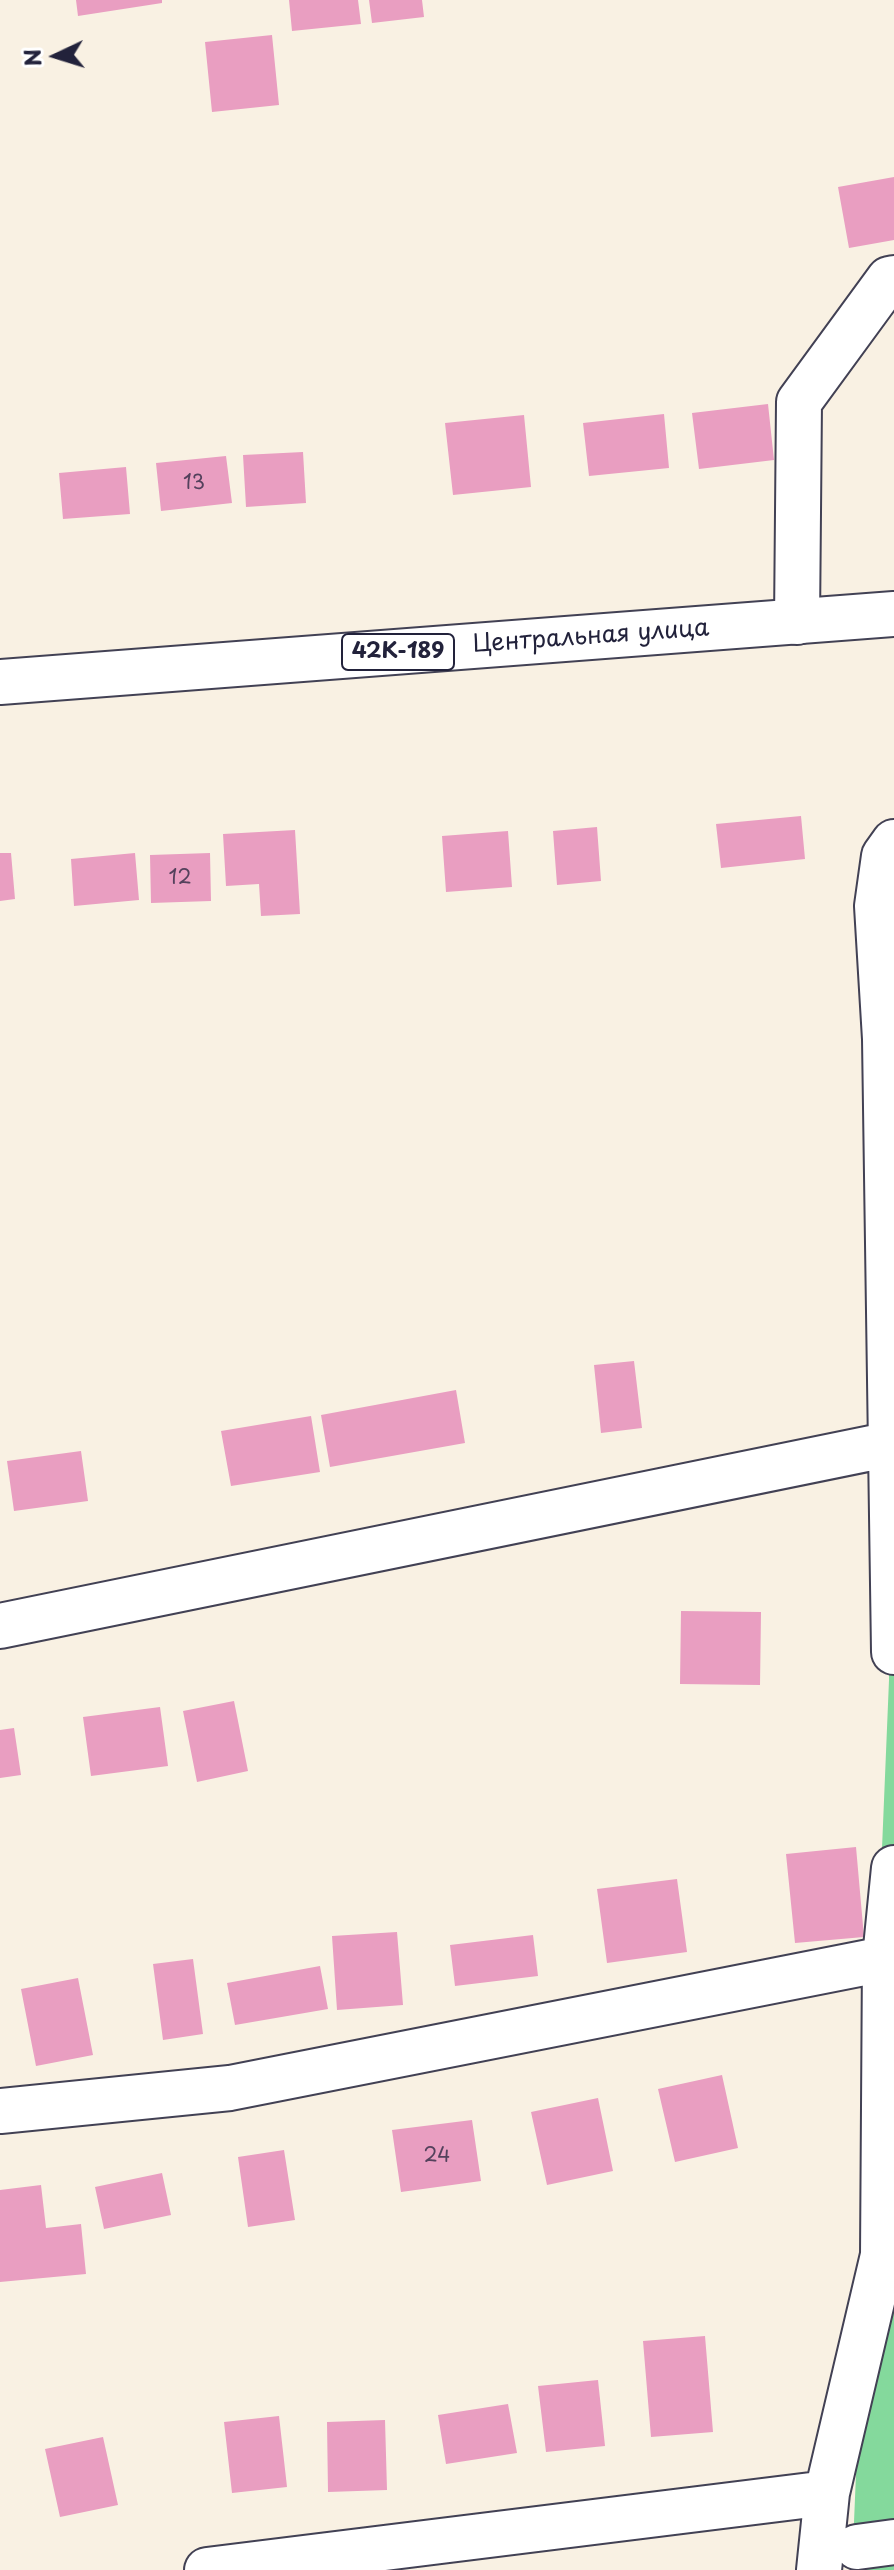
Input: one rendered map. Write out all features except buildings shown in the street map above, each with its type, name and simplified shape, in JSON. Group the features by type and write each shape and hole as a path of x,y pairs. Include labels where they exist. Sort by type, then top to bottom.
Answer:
{"street":[{"path":"797,622 799,402 889,279 894,278"},
{"name":"Центральная улица","path":"0,682 894,614"},
{"path":"894,842 884,856 877,906 885,1039 892,1300 894,1652"},
{"path":"0,1626 891,1444"},
{"path":"819,2570 827,2493 888,2255 889,1958 894,1868"},
{"path":"0,2111 230,2088 889,1958"},
{"path":"207,2570 827,2493"}],"green space":[{"path":"894,1013 894,2570 852,2570 889,1680 889,1281"}]}
